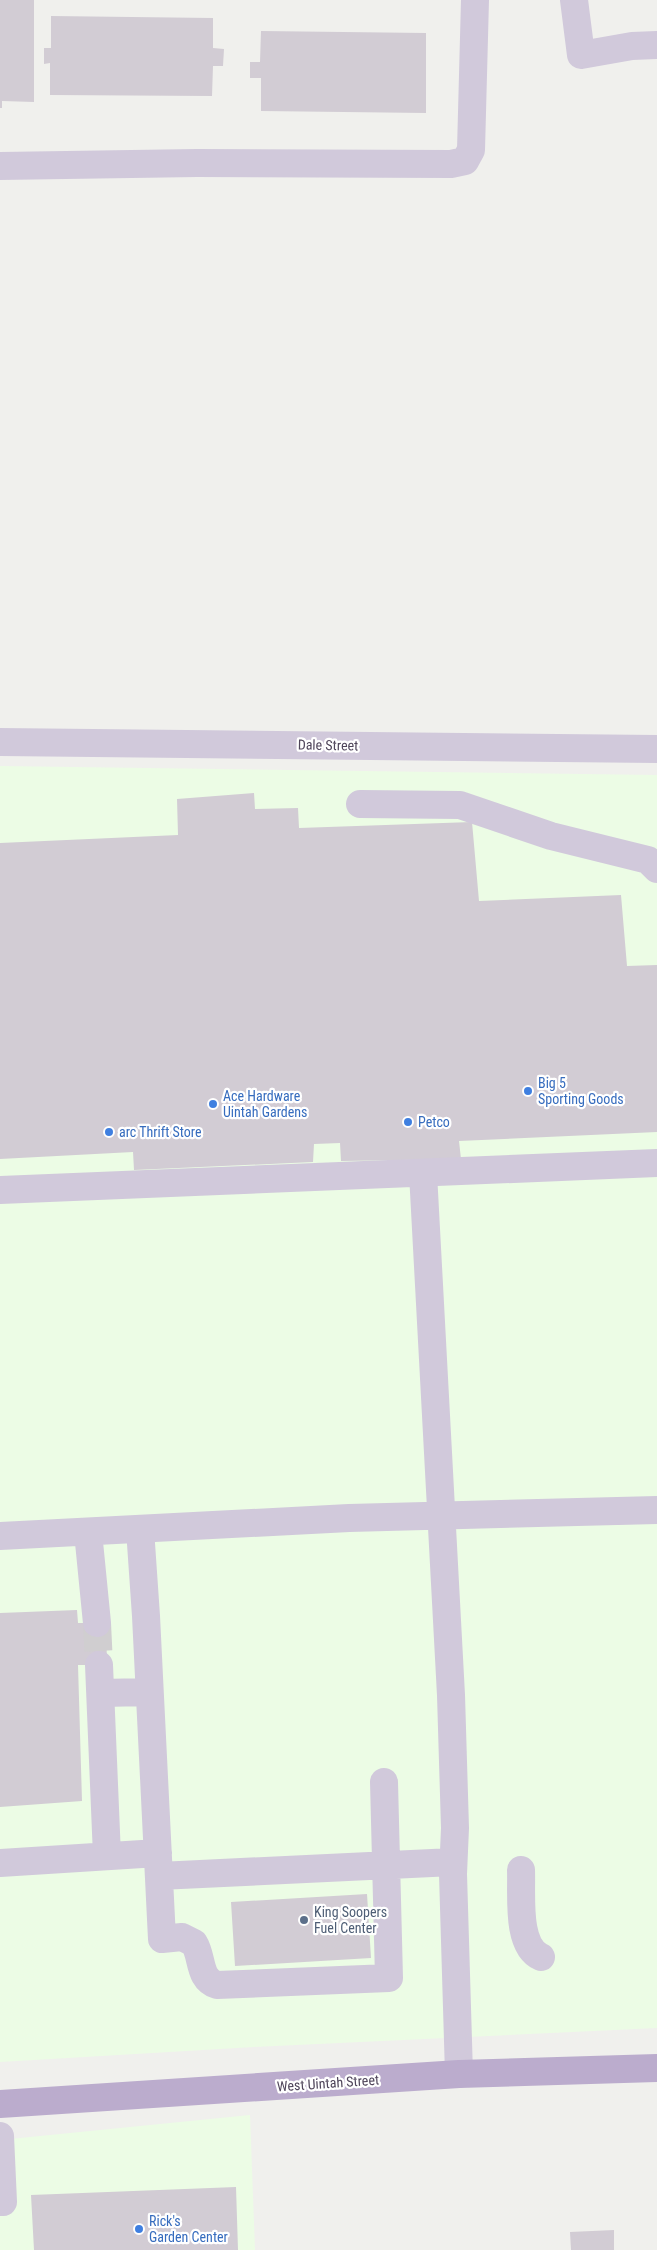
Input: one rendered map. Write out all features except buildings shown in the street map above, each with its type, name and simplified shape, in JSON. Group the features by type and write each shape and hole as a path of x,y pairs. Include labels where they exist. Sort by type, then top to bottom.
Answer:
{"main road":[{"name":"West Uintah Street","path":"0,2104 459,2074 657,2068"}],"street":[{"path":"0,166 197,163 451,164 465,161 471,150 475,0"},
{"path":"574,0 581,55 615,48 657,45"},
{"name":"Dale Street","path":"0,742 657,749"},
{"path":"360,804 460,805 551,836 648,860 657,869"},
{"path":"0,1190 657,1163"},
{"path":"423,1172 451,1695 455,1828 453,1862 459,2074"},
{"path":"0,1536 441,1515 657,1510"},
{"path":"140,1529 162,1939 182,1937 194,1942 202,1972 210,1983 217,1985 389,1978 384,1782"},
{"path":"88,1532 97,1623"},
{"path":"99,1665 108,1856"},
{"path":"101,1694 149,1692"},
{"path":"0,1863 108,1856 158,1865 386,1865 453,1862"},
{"path":"522,1870 524,1936 530,1950 541,1957"},
{"path":"0,2136 3,2202 0,2202"}],"shaded area":[{"path":"0,766 657,775 657,2028 254,2047 0,2062"},
{"path":"250,2115 255,2250 0,2250 0,2140"}],"tunnel":[{"path":"97,1623 99,1665"}],"place":[{"name":"Big 5 Sporting Goods","path":"528,1091"},
{"name":"Ace Hardware Uintah Gardens","path":"213,1104"},
{"name":"Petco","path":"408,1122"},
{"name":"arc Thrift Store","path":"109,1132"},
{"name":"King Soopers Fuel Center","path":"304,1920"},
{"name":"Rick's Garden Center","path":"139,2229"}]}
